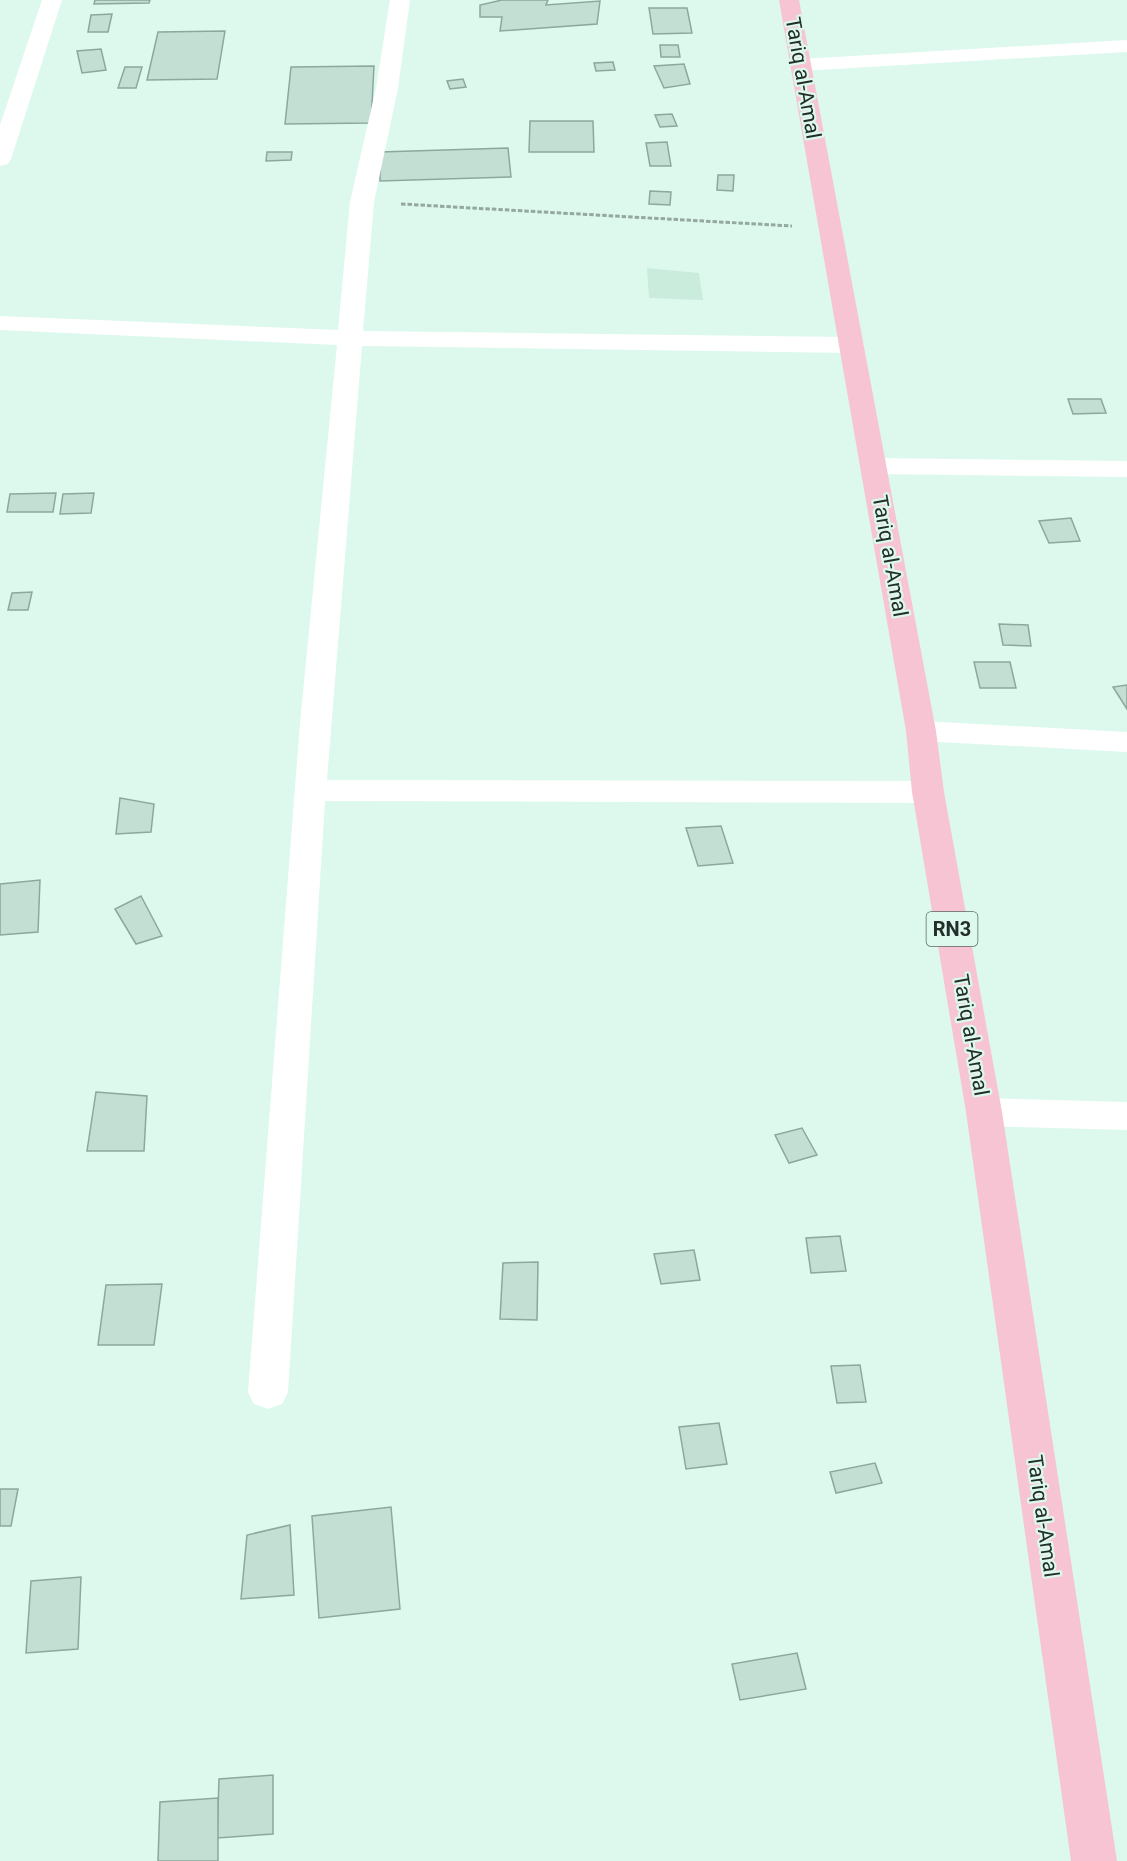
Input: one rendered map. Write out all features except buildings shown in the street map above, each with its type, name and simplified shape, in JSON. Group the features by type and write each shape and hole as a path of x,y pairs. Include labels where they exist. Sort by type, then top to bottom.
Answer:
{"highway":[{"name":"Tariq al-Amal","path":"789,0 921,731 928,792 984,1112 1094,1861"}],"street":[{"path":"0,159 52,0"},
{"path":"268,1392 310,790 362,202 387,88 400,0"},
{"path":"801,64 1127,46"},
{"path":"0,323 350,338 851,345"},
{"path":"874,466 1127,469"},
{"path":"921,731 1127,742"},
{"path":"310,790 928,792"},
{"path":"984,1112 1127,1116"}],"path":[{"path":"362,202 830,228"}],"shaded area":[{"path":"647,268 699,273 703,300 649,298"}]}
